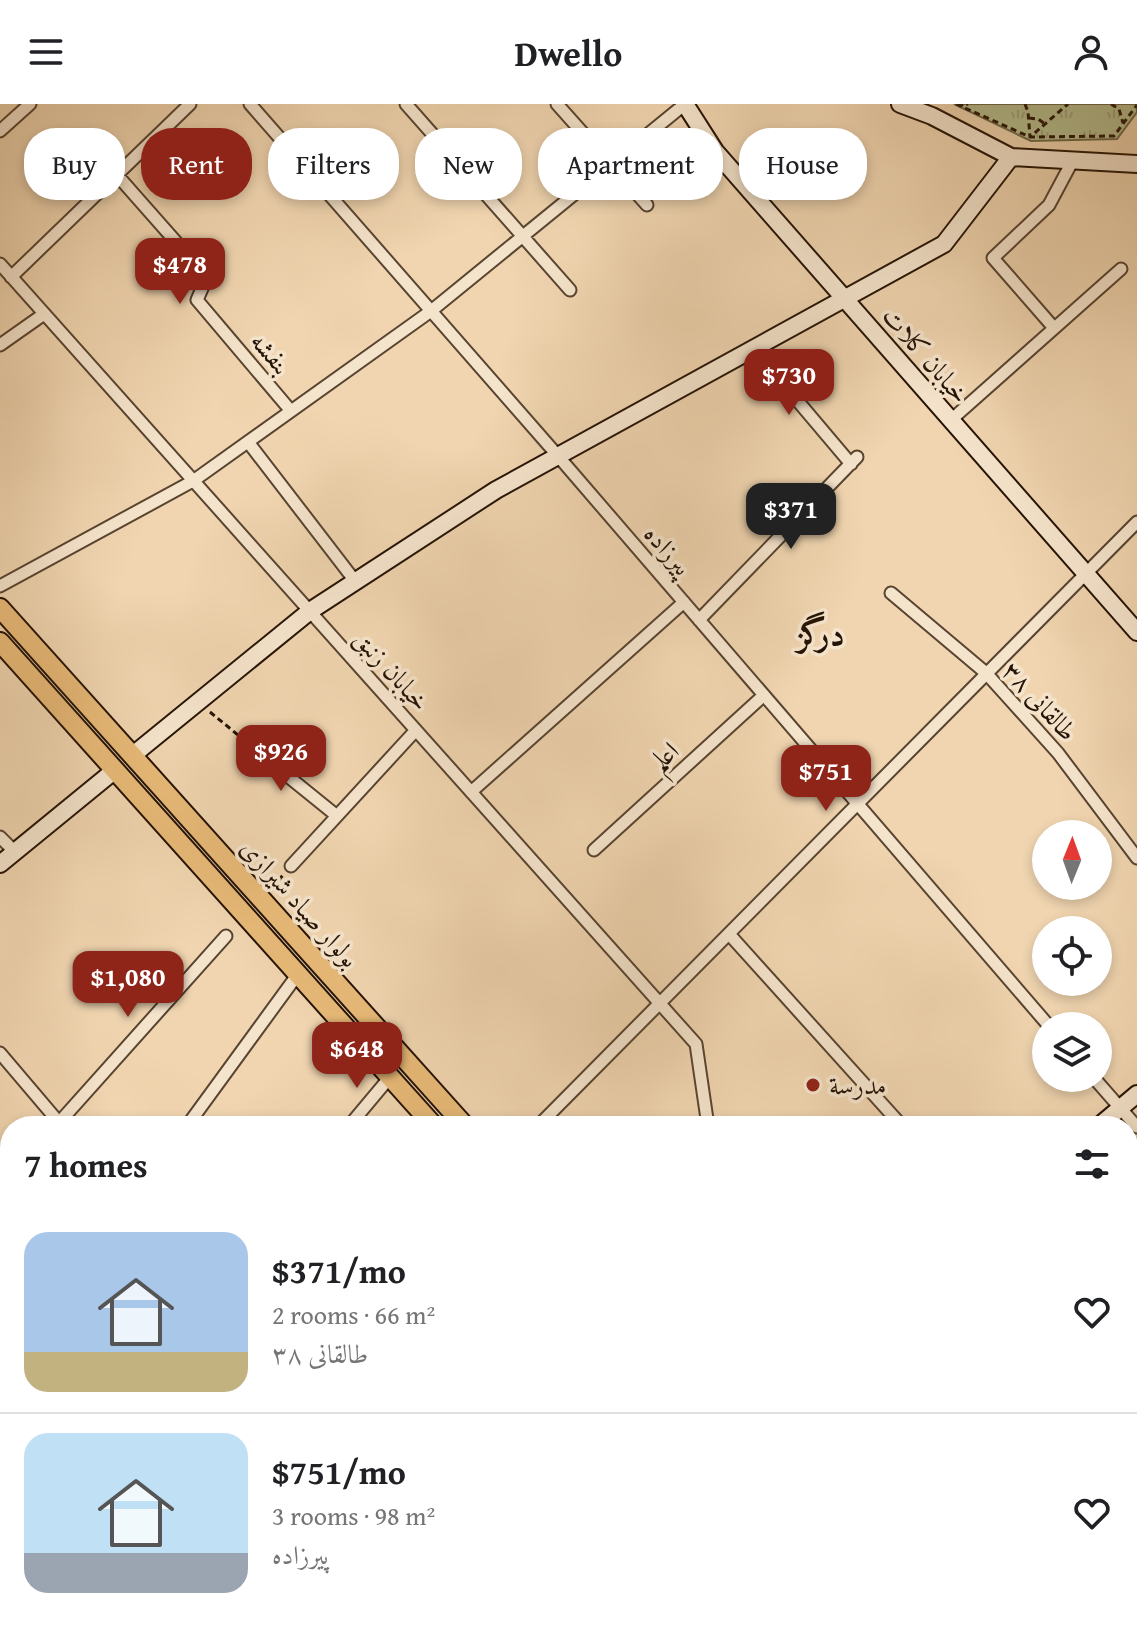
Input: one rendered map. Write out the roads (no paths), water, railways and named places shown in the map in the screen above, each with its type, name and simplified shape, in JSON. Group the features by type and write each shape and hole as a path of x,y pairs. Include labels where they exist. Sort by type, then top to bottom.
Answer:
{"main road":[{"name":"بولوار صیاد شیرازی","path":"0,608 456,1116"},
{"name":"بولوار صیاد شیرازی","path":"0,642 425,1116"},
{"path":"115,770 133,755"}],"street":[{"path":"0,131 30,104"},
{"path":"125,167 190,104"},
{"name":"پیرزاده","path":"250,104 1037,1012"},
{"path":"406,104 570,290"},
{"path":"557,104 578,128"},
{"path":"655,128 685,104"},
{"name":"خیابان کلات","path":"685,104 715,151 1137,632"},
{"path":"900,104 932,116 1011,157 1137,164"},
{"path":"133,755 310,611 496,490 944,244 1011,157"},
{"path":"1054,328 993,258 1049,205 1073,160"},
{"name":"بنفشه","path":"125,184 207,277 197,300 291,411"},
{"path":"11,277 91,200"},
{"path":"0,586 193,481 431,311 566,200"},
{"path":"642,200 647,205"},
{"name":"خیابان زنبق","path":"0,264 696,1044 707,1116"},
{"path":"951,420 1121,269"},
{"path":"0,345 44,314"},
{"path":"699,620 854,460 753,348"},
{"path":"248,442 355,581"},
{"path":"548,1116 1137,522"},
{"name":"طالقانی ۳۸","path":"891,593 986,673 1058,753 1137,858"},
{"path":"471,792 684,602"},
{"name":"اعلم","path":"594,850 764,695"},
{"path":"291,866 416,730"},
{"path":"248,744 337,816"},
{"path":"0,864 115,770"},
{"path":"0,837 15,852"},
{"path":"729,934 893,1116"},
{"path":"67,1116 226,936"},
{"path":"194,1116 298,974"},
{"path":"0,1053 52,1116"},
{"path":"357,1116 390,1077"},
{"path":"1106,1092 1127,1116"},
{"path":"1111,1116 1137,1094"}],"place":[{"name":"مدرسة","path":"813,1085"}],"district":[{"name":"درگز","path":"821,633"}]}
